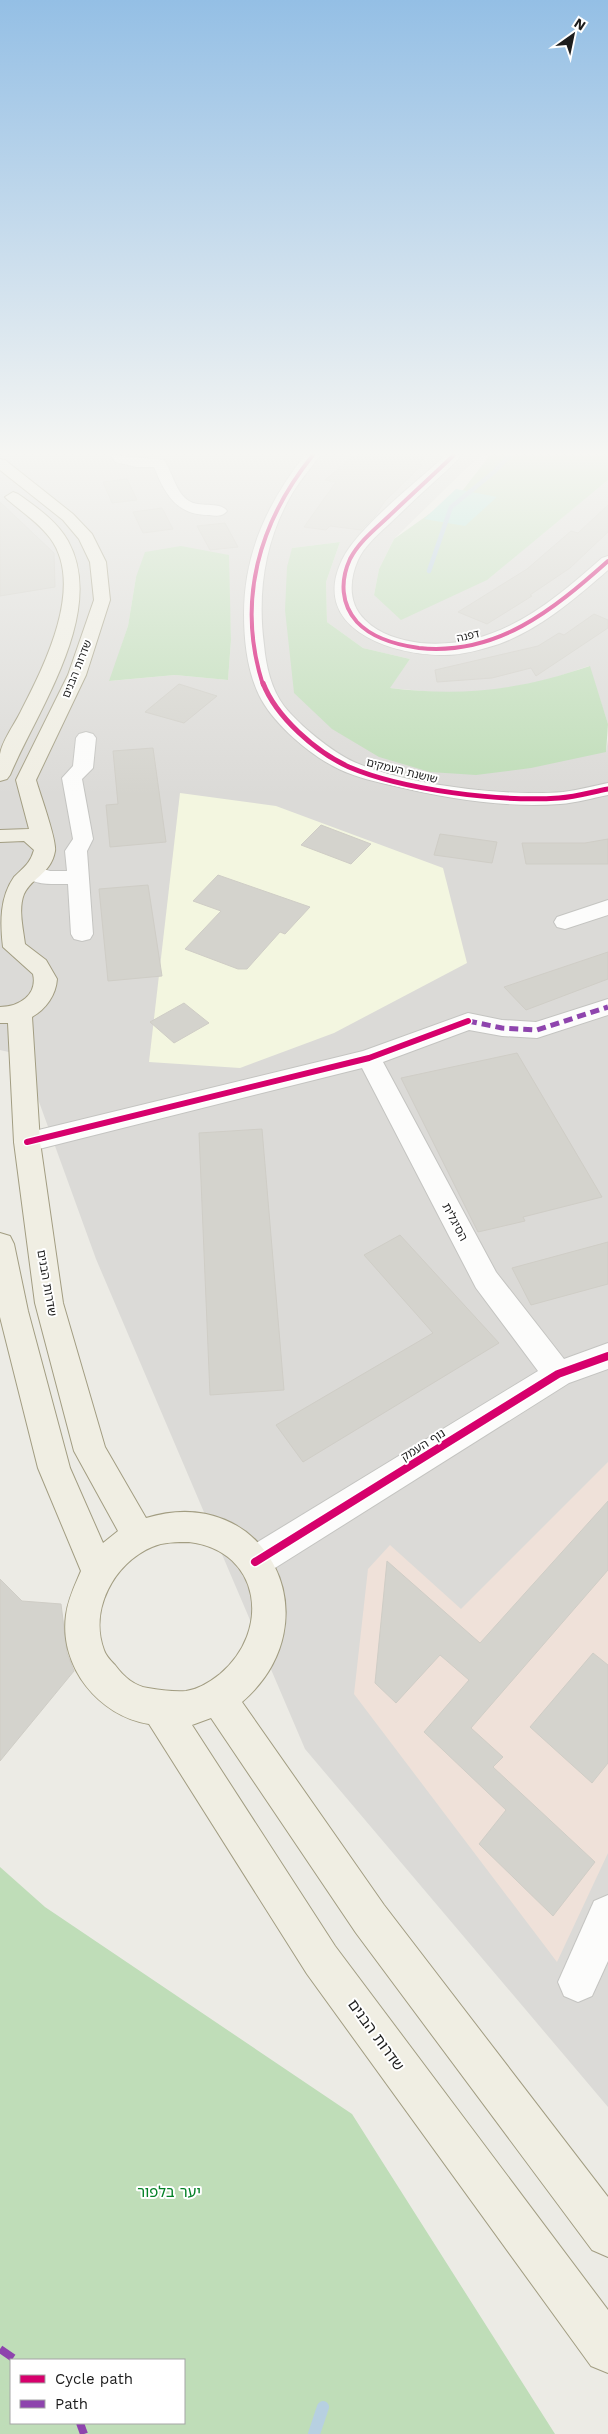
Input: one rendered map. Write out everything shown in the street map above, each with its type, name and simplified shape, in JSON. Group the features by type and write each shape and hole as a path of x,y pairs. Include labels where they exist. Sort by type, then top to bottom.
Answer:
{"main road":[{"name":"שדרות הבנים","path":"0,775 9,752 60,650 72,599 70,569"},
{"name":"שדרות הבנים","path":"45,848 26,780 77,675 102,600 99,569"},
{"path":"0,836 29,836 45,848 42,865 15,890 10,919 14,947 38,965 44,974 45,985 41,995 33,1005 10,1014"},
{"name":"שדרות הבנים","path":"10,1014 48,1303 90,1451 138,1536"},
{"path":"0,1244 13,1311 54,1468 98,1572"},
{"path":"190,1527 215,1532 237,1544 255,1562 268,1589 270,1604 271,1620 263,1650 246,1678 218,1698 190,1708 161,1710 130,1701 106,1683 88,1658 82,1629 85,1599 98,1572 116,1551 138,1536 163,1528 190,1527"},
{"path":"218,1698 370,1919 608,2234"},
{"name":"שדרות הבנים","path":"161,1710 321,1960 608,2349"}],"street":[{"name":"שושנת העמקים","path":"256,569 251,594 255,660 273,705 313,743 341,763 371,775 438,790 488,797 560,798 608,790"},
{"name":"דפנה","path":"347,569 342,589 344,605 356,621 371,634 398,645 430,651 471,648 511,633 551,608 599,569"},
{"path":"82,934 76,851 82,839 72,778 83,768 86,738"},
{"path":"33,873 48,878 77,877"},
{"path":"565,922 608,907"},
{"path":"27,1142 369,1058 468,1021 502,1028 537,1030 608,1007"},
{"name":"הסיגלית","path":"369,1058 486,1280 558,1374"},
{"name":"נוף העמק","path":"255,1562 558,1374 608,1356"},
{"path":"578,1982 608,1915"}],"shaded area":[{"path":"0,569 171,569 136,577 128,626 110,681 175,675 228,680 231,640 228,569 292,569 294,693 606,752 608,740 608,2107 305,1749 96,1259 22,1055 0,1050"},
{"path":"331,569 379,569 374,595 487,579 500,569 608,569 608,724 589,666 544,681 483,692 434,692 389,688 410,659 363,648 327,622 326,582"},
{"path":"180,793 276,806 443,868 467,963 334,1033 240,1068 149,1062"},
{"path":"608,1462 608,1853 557,1962 354,1694 368,1569 390,1545 461,1609"}],"green space":[{"path":"139,569 229,569 231,640 228,680 175,675 109,681 128,626"},
{"path":"287,569 331,569 326,582 327,622 363,648 410,659 390,688 442,692 491,689 539,681 590,666 608,724 606,752 531,768 476,775 430,772 379,757 332,729 294,693 285,610"},
{"path":"379,569 501,569 487,580 401,620 374,595"},
{"name":"יער בלפור","path":"0,1867 45,1907 352,2114 555,2434 0,2434"}],"building":[{"path":"0,569 54,569 55,587 0,596"},
{"path":"527,569 569,569 530,595 532,596 487,624 458,612"},
{"path":"594,614 608,620 608,628 536,676 531,668 492,678 437,682 435,670 538,646 559,633 564,635"},
{"path":"179,684 217,696 184,723 145,712"},
{"path":"153,748 166,842 110,847 106,805 118,804 113,751"},
{"path":"321,825 371,844 351,864 301,845"},
{"path":"440,834 497,842 492,863 434,855"},
{"path":"608,839 608,864 526,864 522,843 585,843"},
{"path":"218,875 310,907 285,934 280,932 247,969 238,969 185,949 221,911 193,901"},
{"path":"148,885 162,976 108,981 99,889"},
{"path":"608,952 608,979 526,1010 504,987"},
{"path":"184,1003 209,1023 174,1043 150,1022"},
{"path":"517,1053 602,1197 523,1217 525,1221 478,1232 401,1078"},
{"path":"262,1129 284,1390 210,1395 199,1133"},
{"path":"400,1235 499,1343 303,1462 276,1425 433,1333 364,1255"},
{"path":"608,1242 608,1284 531,1305 512,1268"},
{"path":"608,1501 608,1570 471,1728 503,1757 493,1767 595,1862 553,1916 479,1844 506,1810 424,1732 469,1680 440,1655 396,1703 375,1683 387,1561 480,1643"},
{"path":"0,1579 22,1601 61,1604 67,1653 74,1671 0,1761"},
{"path":"593,1653 608,1665 608,1763 592,1783 530,1727"}],"waterway":[{"path":"314,2434 323,2407"}],"marked path":[{"path":"468,1021 502,1028 537,1030 608,1007"},
{"path":"0,2349 15,2359"},
{"path":"80,2424 84,2434"}],"cycle path":[{"path":"256,569 253,621 256,653 263,685 277,710 322,751 363,772 402,782 460,793 500,798 540,799 578,796 608,789"},
{"path":"347,569 343,585 344,601 352,616 363,628 382,639 397,644 440,650 468,647 494,640 519,628 543,614 599,569"},
{"path":"27,1142 369,1058 468,1021"},
{"path":"255,1562 558,1374 608,1356"}]}
